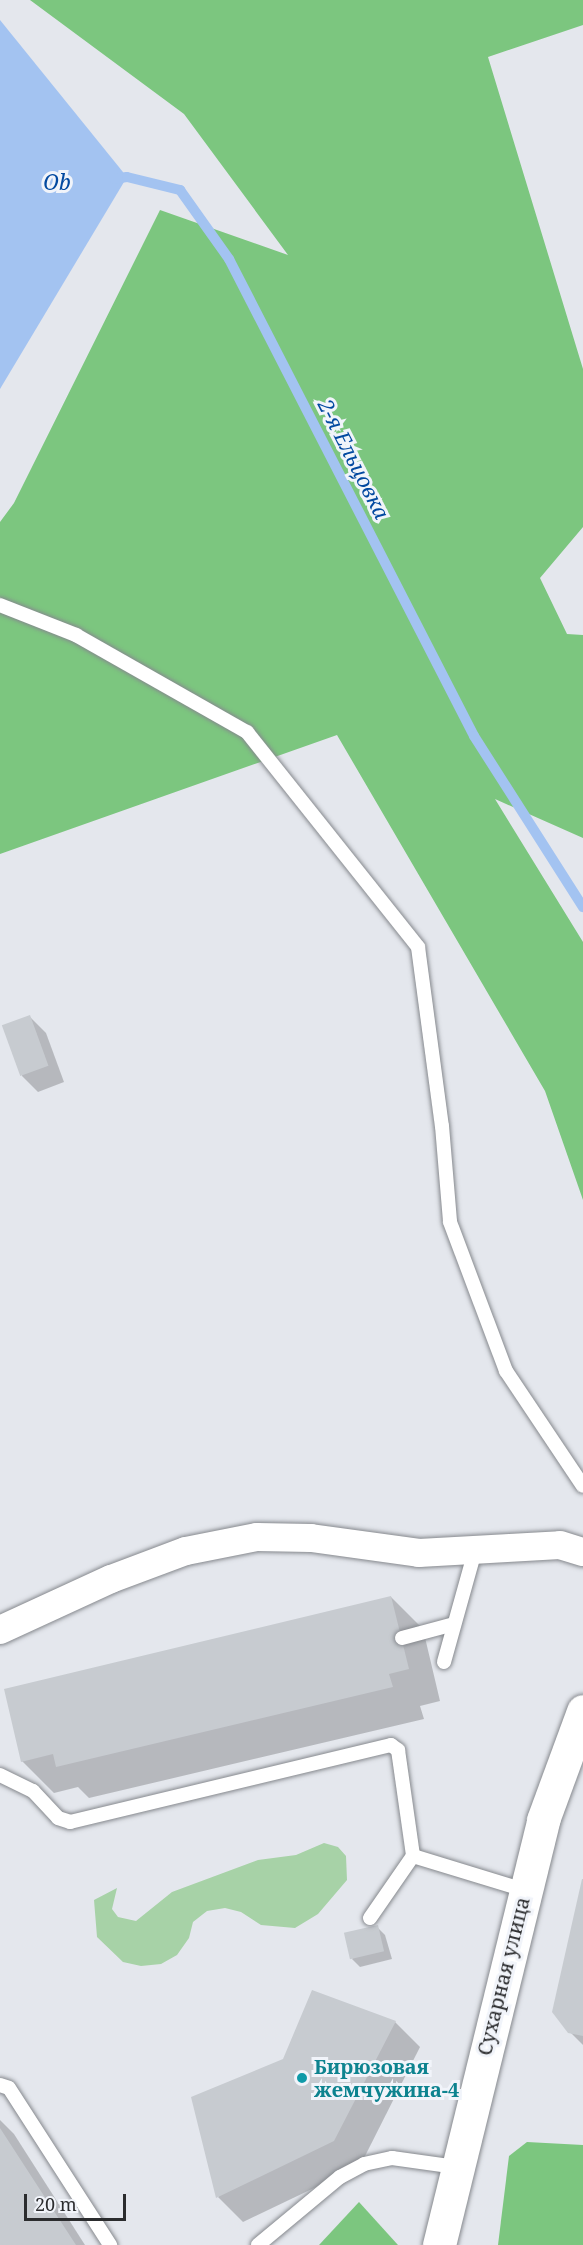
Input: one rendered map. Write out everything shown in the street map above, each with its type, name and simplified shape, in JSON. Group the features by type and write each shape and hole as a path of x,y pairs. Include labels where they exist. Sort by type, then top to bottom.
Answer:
{"street":[{"path":"0,1630 111,1579 199,1546 257,1537 311,1538 418,1553 560,1545 583,1552"},
{"name":"Сухарная улица","path":"439,2245 524,1890 565,1752 583,1711"}],"lane":[{"path":"0,605 76,635 247,732 418,947 442,1126 450,1222 506,1371 583,1486"},
{"path":"444,1662 475,1551"},
{"path":"402,1638 454,1624"},
{"path":"0,1775 33,1791 58,1818 70,1822 391,1745 398,1750 413,1856 370,1918"},
{"path":"413,1856 524,1890"},
{"path":"0,2085 9,2088 110,2245"},
{"path":"258,2245 340,2176 364,2164 392,2158 456,2167"}],"green space":[{"path":"30,0 583,0 583,25 488,57 583,369 583,527 540,578 567,634 583,635 583,838 495,799 583,942 583,1200 545,1091 337,735 0,854 0,522 14,503 160,210 288,255 184,114"},
{"path":"324,1843 338,1847 346,1856 347,1880 318,1914 295,1928 261,1925 241,1912 225,1908 207,1911 193,1922 189,1938 177,1955 161,1964 141,1966 123,1962 97,1937 94,1900 117,1888 112,1909 118,1917 136,1921 172,1892 258,1860 296,1855"},
{"path":"527,2142 583,2145 583,2245 498,2245 509,2156"},
{"path":"359,2202 398,2245 319,2245"}],"water":[{"name":"Ob","path":"0,20 127,177 0,389"}],"building":[{"path":"30,1015 48,1066 20,1076 2,1025"},
{"path":"391,1596 409,1669 389,1674 393,1687 56,1767 53,1754 21,1762 4,1689"},
{"path":"582,1879 583,2036 568,2033 552,2012"},
{"path":"378,1925 384,1951 350,1959 344,1933"},
{"name":"Бирюзовая жемчужина-4","path":"312,1990 396,2021 334,2141 216,2198 191,2097 283,2059"},
{"path":"0,2128 24,2165 76,2245 0,2245"}],"waterway":[{"name":"2-я Ельцовка","path":"114,179 127,177 180,190 229,259 474,736 583,907"}],"place":[{"name":"Бирюзовая жемчужина-4","path":"302,2078"}]}
